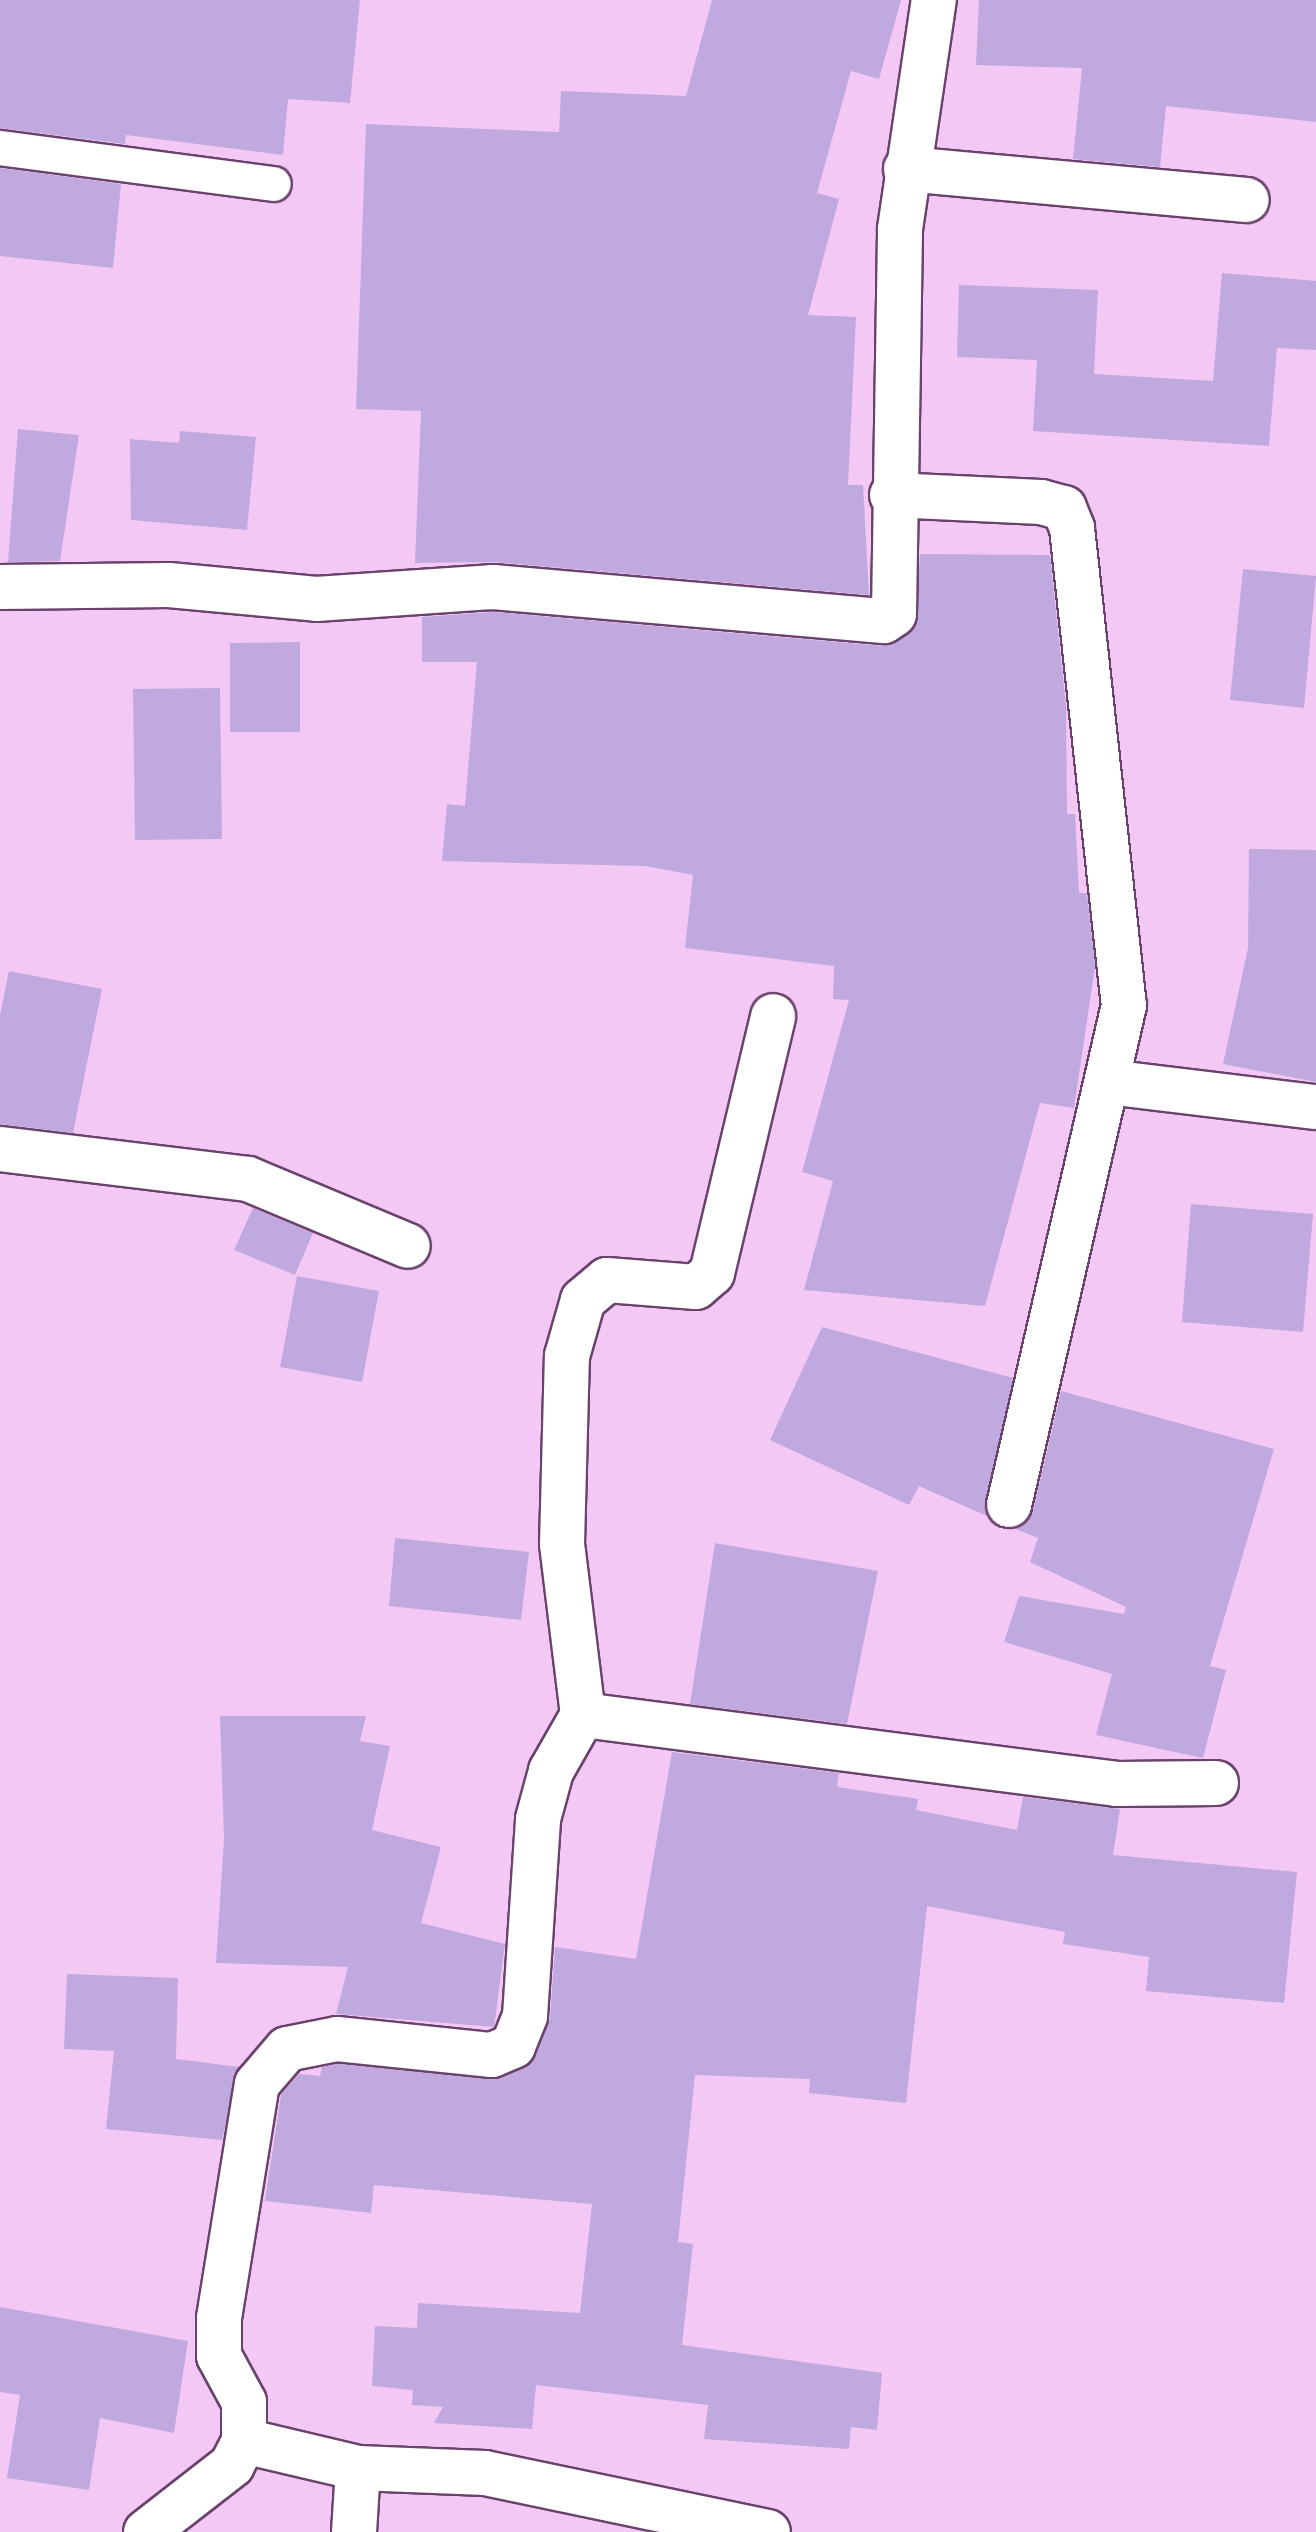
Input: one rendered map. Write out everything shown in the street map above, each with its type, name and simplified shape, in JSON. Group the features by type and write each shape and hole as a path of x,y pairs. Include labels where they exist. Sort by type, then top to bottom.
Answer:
{"street":[{"path":"0,587 169,585 316,599 493,587 868,624 894,614 892,495 906,169 934,0"},
{"path":"906,169 1247,200"},
{"path":"892,495 1041,502 1064,508 1072,528 1124,1005 1009,1505"},
{"path":"146,2532 232,2465 244,2441 244,2402 219,2356 219,2318 257,2084 287,2049 337,2039 492,2055 513,2046 525,2016 538,1819 551,1771 583,1715 562,1544 562,1417 579,1314 590,1291 607,1280 696,1287 712,1273 773,1016"},
{"path":"1108,1082 1316,1107"},
{"path":"0,1149 248,1179 408,1246"},
{"path":"583,1715 1117,1784 1216,1783"},
{"path":"244,2441 358,2468 485,2473 625,2508 768,2532"},
{"path":"354,2532 358,2468"}],"lane":[{"path":"0,148 274,184"}],"building":[{"path":"0,0 360,0 350,103 288,99 283,155 126,135 125,144 0,128"},
{"path":"712,0 901,0 879,79 851,71 817,193 839,199 808,315 856,317 848,485 863,485 869,595 495,562 415,563 421,411 356,409 366,124 559,132 561,91 686,96"},
{"path":"979,0 1316,0 1316,122 1166,106 1160,167 1073,159 1082,68 976,65"},
{"path":"0,168 121,184 113,268 0,256"},
{"path":"1222,273 1316,281 1316,350 1277,348 1269,446 1033,431 1037,360 957,357 959,285 1098,290 1094,374 1213,381"},
{"path":"18,429 79,435 60,561 8,562"},
{"path":"180,431 256,437 247,530 131,520 130,439 179,443"},
{"path":"920,554 1050,555 1066,706 1067,814 1075,814 1079,893 1087,893 1095,967 1074,1108 1040,1103 985,1306 804,1290 833,1181 802,1172 849,1000 833,999 834,966 685,948 693,875 645,866 442,861 447,804 465,806 477,662 422,662 422,617 493,612 883,646 916,625"},
{"path":"1243,569 1316,576 1304,708 1230,700"},
{"path":"300,642 300,732 230,732 230,643"},
{"path":"220,688 222,839 135,840 133,689"},
{"path":"1249,849 1316,850 1316,1082 1223,1064 1248,948"},
{"path":"9,971 102,989 73,1133 0,1124 0,1015"},
{"path":"1191,1204 1313,1214 1303,1332 1182,1322"},
{"path":"253,1208 313,1233 295,1275 234,1250"},
{"path":"297,1276 379,1291 362,1382 280,1367"},
{"path":"822,1327 1013,1378 987,1516 919,1486 909,1505 770,1440"},
{"path":"1061,1391 1274,1449 1210,1666 1226,1670 1203,1758 1096,1735 1112,1674 1004,1642 1019,1596 1124,1614 1126,1607 1030,1562 1038,1538 1016,1529 1033,1511"},
{"path":"395,1538 529,1552 521,1620 389,1606"},
{"path":"715,1543 878,1571 847,1724 690,1704"},
{"path":"220,1716 366,1716 360,1741 390,1746 372,1830 441,1847 421,1923 505,1944 494,2027 336,2014 348,1967 216,1963 224,1839"},
{"path":"672,1752 839,1773 837,1787 918,1799 916,1810 1017,1830 1023,1797 1120,1809 1113,1855 1297,1872 1284,2003 1146,1991 1149,1957 1063,1944 1065,1932 927,1906 906,2103 809,2093 810,2079 695,2075 678,2242 693,2244 682,2345 882,2373 877,2430 851,2427 849,2449 704,2439 708,2405 536,2385 532,2429 434,2423 443,2407 412,2405 413,2390 372,2386 375,2326 417,2328 418,2303 580,2313 592,2204 374,2185 371,2213 265,2201 281,2095 299,2074 320,2076 322,2067 338,2064 502,2078 536,2055 550,2018 555,1947 636,1959"},
{"path":"67,1974 178,1978 176,2059 239,2067 222,2140 106,2129 114,2051 64,2049"},
{"path":"0,2307 188,2341 174,2433 100,2418 89,2490 7,2478 20,2395 0,2392"}]}
